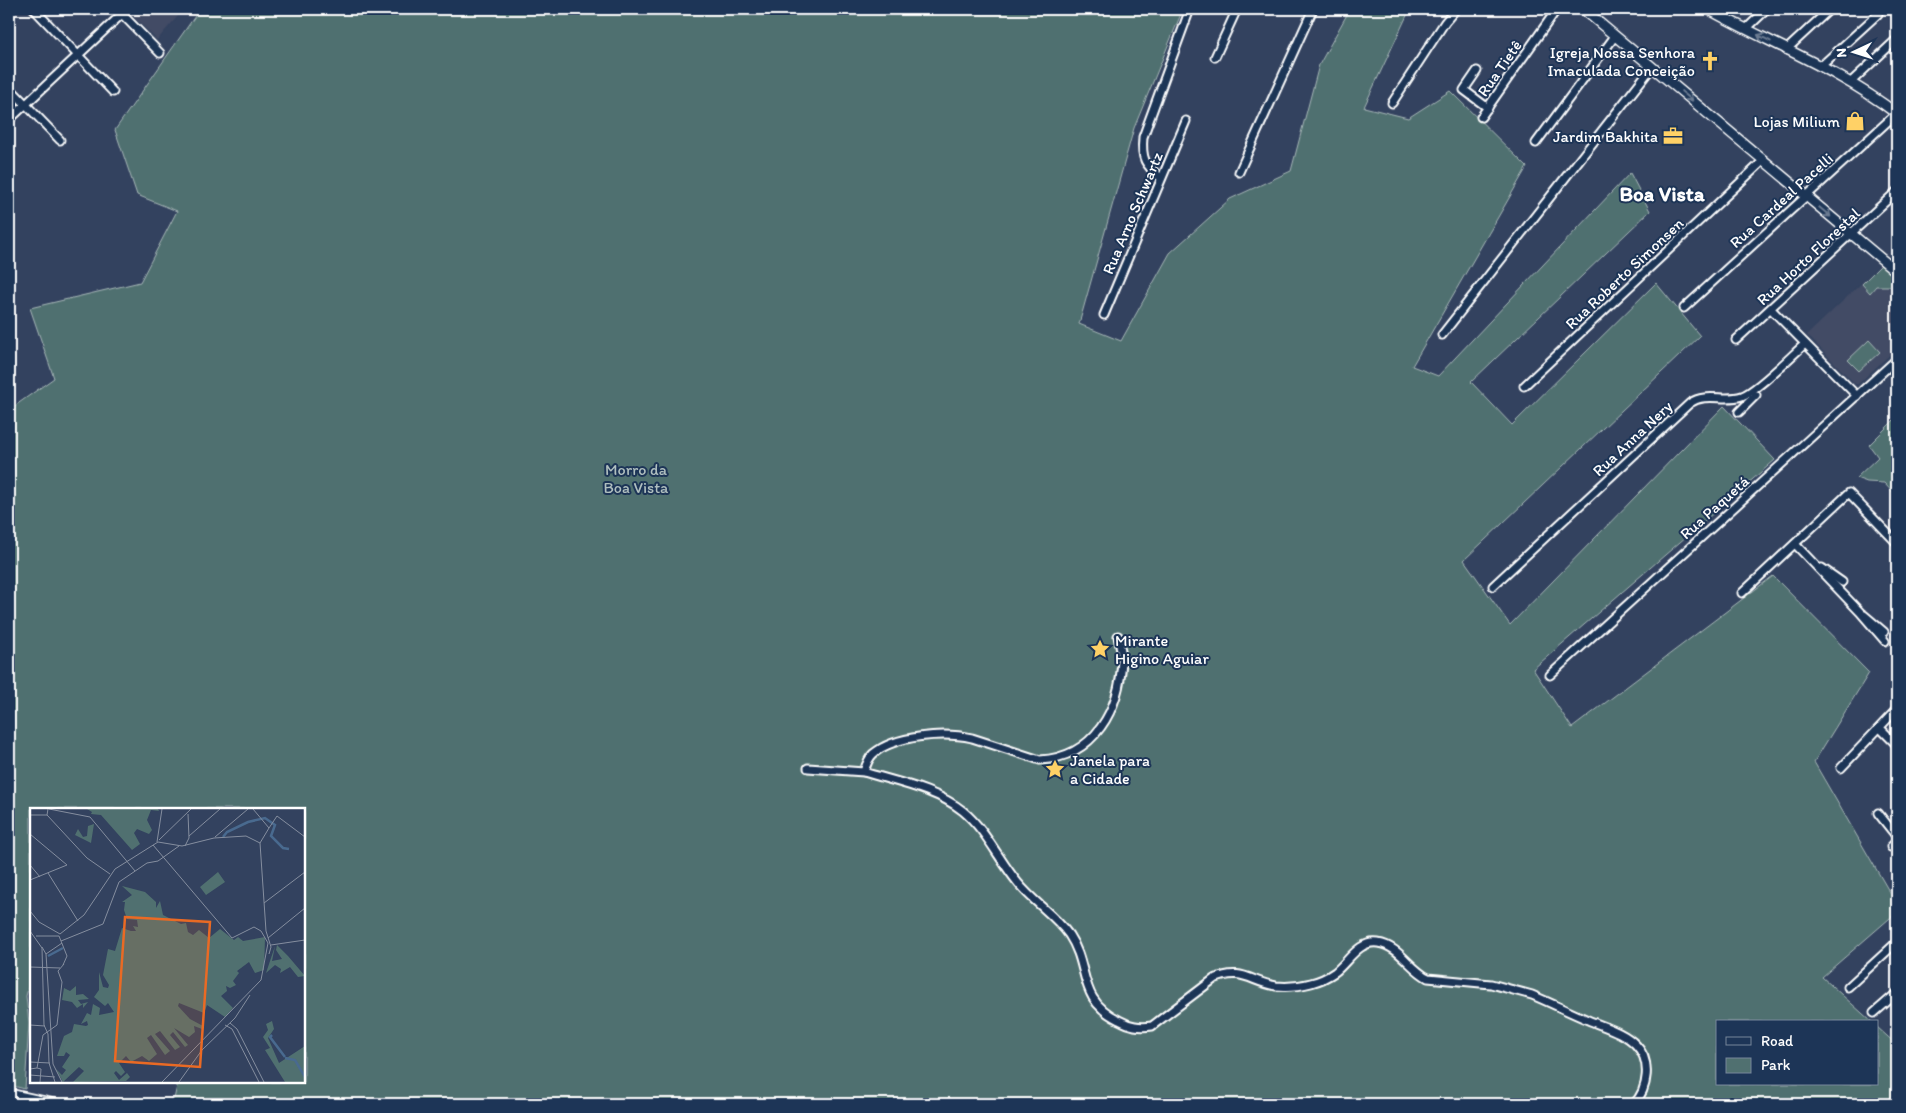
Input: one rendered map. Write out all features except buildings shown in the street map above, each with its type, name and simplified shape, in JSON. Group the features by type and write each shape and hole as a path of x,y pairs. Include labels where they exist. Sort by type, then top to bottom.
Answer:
{"main road":[{"path":"1583,9 1897,272"},
{"path":"1708,9 1851,82 1897,113"}],"street":[{"path":"34,9 113,92"},
{"path":"1161,178 1145,162 1142,148 1143,137 1190,9"},
{"path":"1215,57 1237,9"},
{"path":"1239,172 1313,9"},
{"path":"1392,103 1445,22 1456,9"},
{"name":"Rua Tietê","path":"1481,117 1557,9"},
{"path":"1746,29 1767,9"},
{"path":"1786,50 1830,9"},
{"path":"9,120 78,55 119,11 160,53"},
{"path":"1820,67 1878,14"},
{"path":"1536,143 1615,36"},
{"path":"1851,82 1897,40"},
{"path":"1442,334 1652,67"},
{"path":"1477,71 1464,90 1488,108"},
{"path":"9,87 60,140"},
{"name":"Rua Cardeal Pacelli","path":"1684,308 1897,113"},
{"name":"Rua Arno Schwartz","path":"1104,315 1186,121"},
{"name":"Rua Roberto Simonsen","path":"1524,386 1764,160"},
{"name":"Rua Horto Florestal","path":"1736,340 1897,191"},
{"path":"1771,309 1856,396"},
{"path":"1739,412 1754,398 1746,394 1805,344"},
{"name":"Rua Paquetá","path":"1550,675 1897,359"},
{"name":"Rua Anna Nery","path":"1493,586 1690,404 1700,398 1731,398 1746,394"},
{"path":"1742,593 1849,493 1897,543"},
{"path":"1795,544 1860,612 1885,642"},
{"path":"1809,559 1842,582"},
{"path":"1860,612 1884,632"},
{"path":"864,772 872,755 879,750 906,740 932,736 962,736 1040,760 1070,754 1093,737 1112,708 1122,658 1118,636"},
{"path":"1841,768 1897,710"},
{"path":"1880,728 1897,745"},
{"path":"808,768 864,772 940,797 964,812 983,833 1024,890 1052,915 1069,936 1077,949 1092,998 1108,1014 1128,1025 1152,1026 1214,979 1225,975 1247,976 1277,986 1311,983 1332,974 1364,945 1379,943 1396,952 1419,973 1428,978 1491,984 1516,990 1532,995 1627,1038 1641,1051 1646,1069 1645,1085 1642,1094 1634,1104"},
{"path":"1878,813 1897,836"},
{"path":"1891,847 1897,841"},
{"path":"1848,987 1897,942"},
{"path":"1874,1013 1897,993"},
{"path":"9,1093 59,1104"}],"shaded area":[{"path":"126,9 184,9 157,40"},
{"path":"1883,263 1897,276 1897,348 1858,384 1855,384 1807,335"}],"green space":[{"name":"Morro da Boa Vista","path":"200,9 1183,9 1134,128 1079,324 1121,341 1170,253 1230,199 1291,171 1319,65 1350,9 1410,9 1364,107 1408,118 1450,91 1527,167 1412,366 1438,376 1630,173 1650,211 1471,382 1512,425 1656,283 1700,336 1464,560 1510,625 1724,406 1775,460 1533,669 1572,728 1773,576 1869,673 1814,762 1897,905 1897,912 1822,977 1870,1020 1716,1020 1716,1086 1878,1086 1878,1028 1897,1045 1897,1104 169,1104 174,1099 178,1083 305,1083 305,808 30,808 30,982 26,996 29,1023 25,1089 9,1085 9,410 54,378 30,308 140,282 177,211 137,195 115,130"},
{"path":"1883,263 1897,276 1897,291 1892,286 1876,286 1870,293 1862,284"},
{"path":"1869,340 1880,352 1859,371 1848,360"},
{"path":"1897,417 1897,497 1884,483 1867,482 1856,478 1878,457 1869,445"}],"place":[{"name":"Igreja Nossa Senhora Imaculada Conceição","path":"1710,61"},
{"name":"Lojas Milium","path":"1855,121"},
{"name":"Jardim Bakhita","path":"1673,136"},
{"name":"Mirante Higino Aguiar","path":"1100,649"},
{"name":"Janela para a Cidade","path":"1055,769"}],"district":[{"name":"Boa Vista","path":"1662,194"}]}
